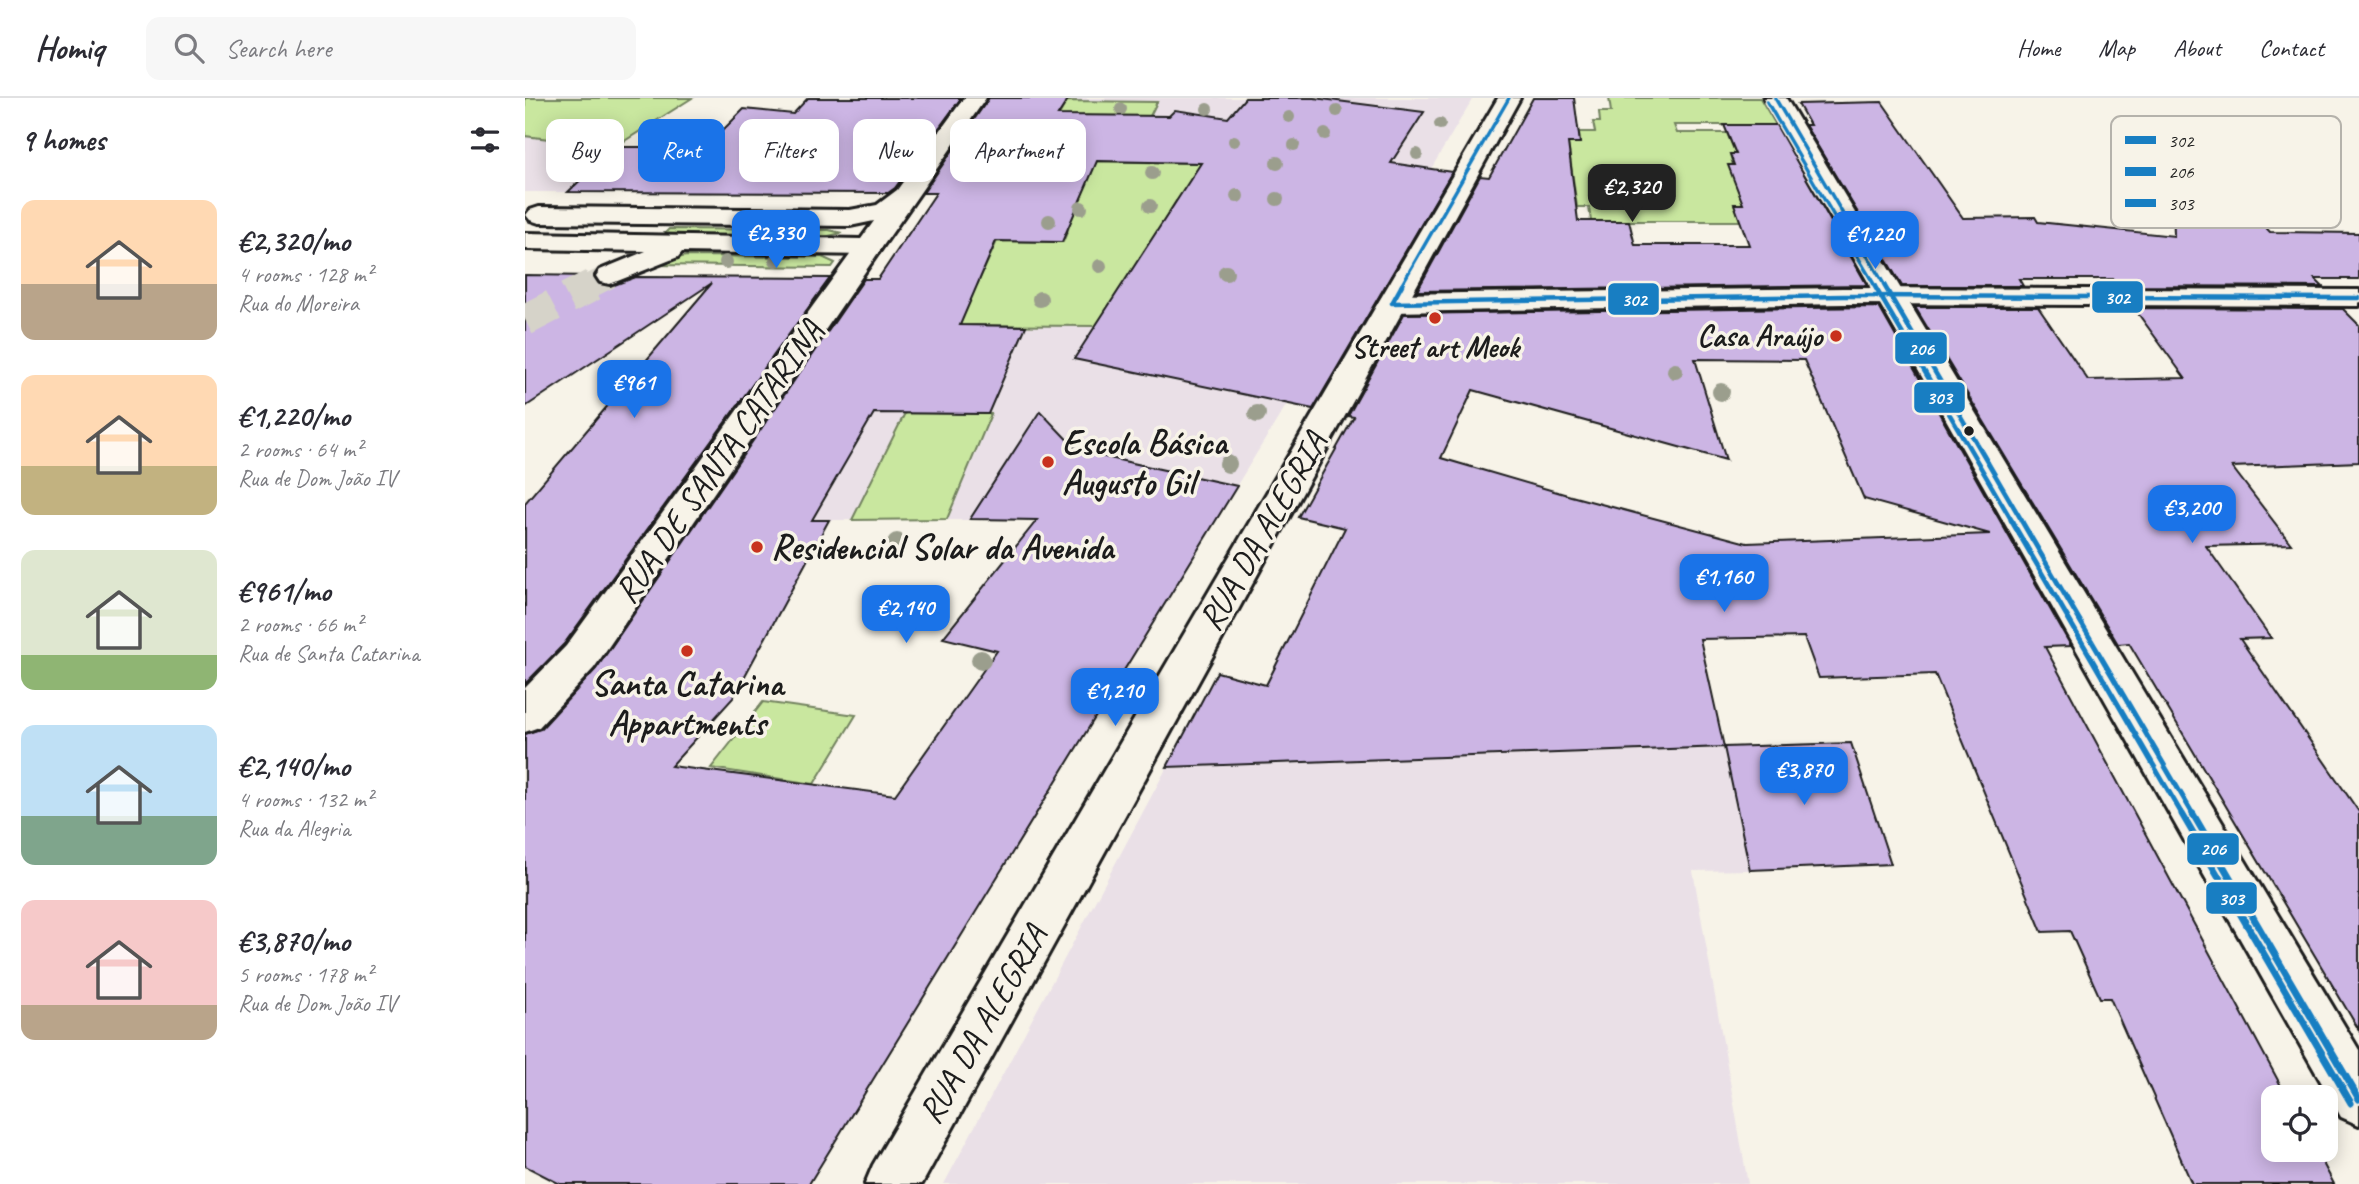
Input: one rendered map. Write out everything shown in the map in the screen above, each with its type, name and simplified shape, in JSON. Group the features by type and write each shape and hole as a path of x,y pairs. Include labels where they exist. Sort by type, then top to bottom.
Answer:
{"street":[{"name":"RUA DE SANTA CATARINA","path":"525,715 580,657 975,98"},
{"name":"RUA DA ALEGRIA","path":"892,1184 1509,98"},
{"path":"1775,98 2359,1099"},
{"path":"525,215 850,218 885,211 911,190"},
{"path":"582,276 612,243 610,216"},
{"path":"525,241 683,246 869,247"},
{"path":"610,276 683,246"},
{"path":"1392,303 1889,296 2359,298"}],"shaded area":[{"path":"1069,98 1473,98 1431,169 1329,154 1199,163 1127,162 1157,102 1067,101"},
{"path":"525,136 546,139 546,182 579,182 569,192 525,192"},
{"name":"Escola Básica Augusto Gil","path":"848,325 1099,326 1322,347 1192,558 1033,520 812,520 892,382"},
{"path":"1724,747 1750,870 1693,871 1748,1184 944,1184 1167,767"}],"green space":[{"path":"525,98 692,98 659,119 638,119 638,132 624,141 624,119 546,119 546,139 525,136"},
{"path":"1609,98 1760,98 1776,125 1674,125 1677,133 1727,133 1736,154 1730,154 1743,204 1735,205 1740,221 1591,221 1589,207 1577,207 1568,143 1580,143 1579,132 1595,132 1593,122 1600,122 1599,112 1611,112"},
{"path":"1067,101 1157,102 1150,116 1102,138 1086,134 1086,119 1020,119 990,112 1059,115"},
{"path":"1205,153 1297,207 1176,201 1099,326 913,325 937,285 977,285 997,241 1063,242 1068,230 1075,182 1086,182 1086,161 1199,163"},
{"path":"669,229 829,230 842,233 824,237 662,236"},
{"path":"686,256 822,257 835,263 832,267 650,265"},
{"path":"905,413 991,414 947,519 852,520"},
{"path":"763,702 856,715 814,784 711,768"}],"building":[{"path":"808,98 961,98 936,132 936,119 853,119 853,182 899,182 888,193 568,192 578,182 624,182 624,147 638,147 638,182 725,182 725,128 744,109 793,114"},
{"path":"989,98 1069,98 1058,115 1169,116 1175,110 1228,118 1245,98 1314,98 1424,112 1391,163 1452,172 1313,409 1074,359 1201,163 1097,161 1062,242 996,241 960,325 1026,326 988,414 874,413 812,520 829,520 733,698 671,766 895,795 997,651 943,638 1037,520 970,519 1040,411 1078,451 1237,486 809,1184 560,1184 525,1166 525,734 541,729 596,669 864,279 878,279 936,193 923,193 931,182 936,182 936,174 950,154 950,182 1086,182 1086,119 974,119"},
{"path":"1533,98 1574,98 1580,143 1568,143 1578,221 1629,221 1635,245 1749,245 1734,204 1743,204 1728,165 1734,165 1730,154 1736,154 1724,125 1776,125 1867,285 1417,291 1480,176 1489,177"},
{"path":"1882,102 1963,218 2035,217 2038,222 2174,236 2174,228 2266,228 2270,232 2359,233 2359,279 2315,279 2323,287 2118,286 2113,279 2019,279 2023,286 1902,286 1805,125 1810,125 1798,104"},
{"path":"525,275 594,276 598,283 609,287 636,277 830,278 564,644 525,684 525,503 712,283 525,407"},
{"path":"1879,307 2071,646 2045,647 2281,1085 2261,1085 2261,1162 2322,1162 2334,1184 2192,1184 2110,998 2100,998 2070,931 2042,932 1935,674 1819,678 1804,637 1700,639 1724,747 1167,767 1217,672 1266,685 1345,528 1298,517 1354,417 1348,416 1404,314","holes":["1695,359 1804,360 1864,499 1990,534 1747,543 1441,458 1473,390 1726,460"]},
{"path":"1915,307 2038,307 2088,380 2185,378 2134,308 2343,309 2359,325 2359,462 2232,467 2291,544 2206,546 2271,638 2240,639 2359,812 2359,1030 2129,643 2118,644"},
{"path":"1851,743 1891,864 1750,870 1724,747"}],"tunnel":[{"path":"590,286 610,276"},
{"path":"525,320 593,285"}],"transit line":[{"name":"302","path":"1392,303 1509,98"},
{"name":"206","path":"1775,98 2359,1099"},
{"name":"303","path":"1767,102 2351,1103"},
{"name":"302","path":"1392,303 1844,296 2359,298"}],"place":[{"name":"Street art Meok","path":"1435,318"},
{"name":"Casa Araújo","path":"1836,336"},
{"name":"Escola Básica Augusto Gil","path":"1048,462"},
{"name":"Residencial Solar da Avenida","path":"757,547"},
{"name":"Santa Catarina Appartments","path":"687,651"}]}
